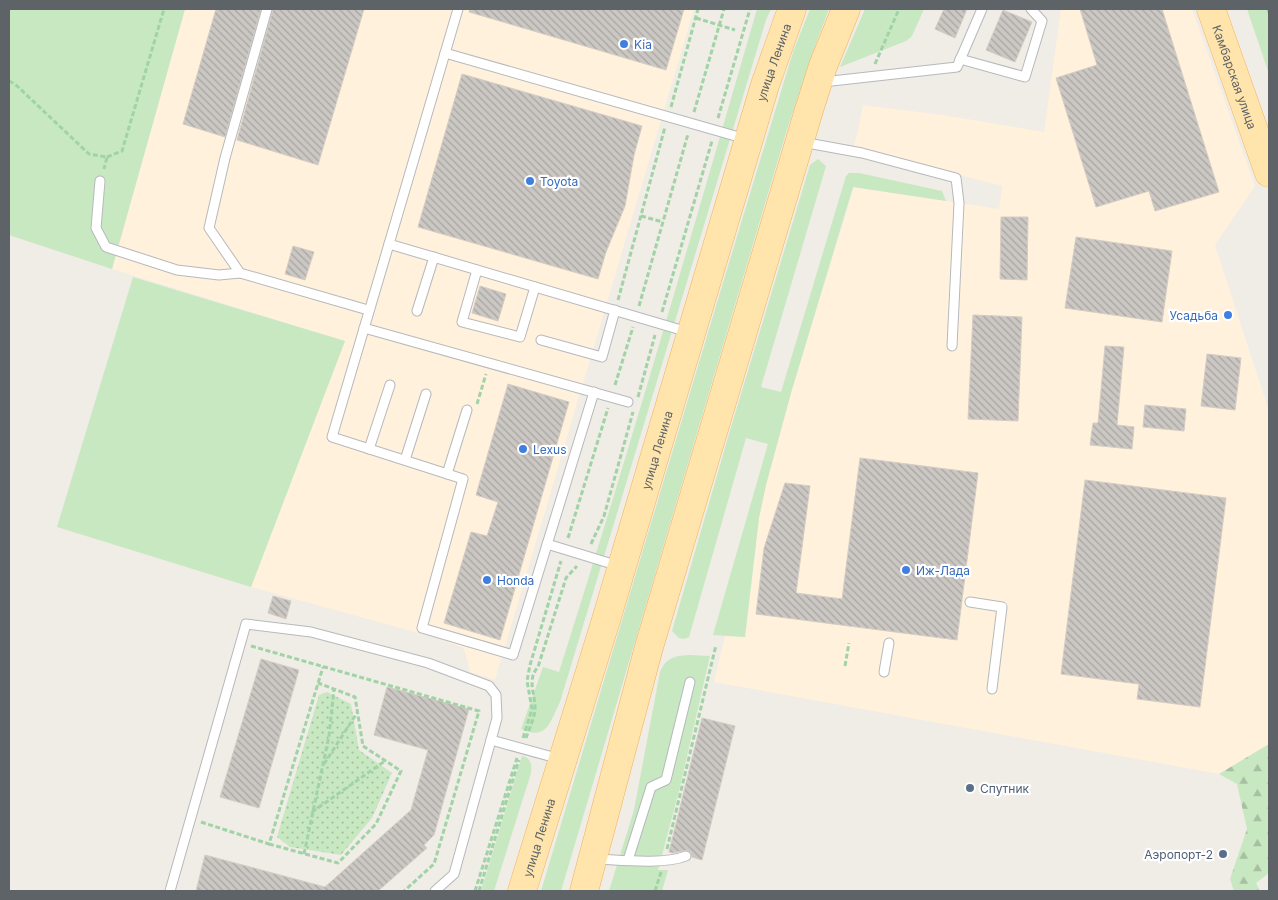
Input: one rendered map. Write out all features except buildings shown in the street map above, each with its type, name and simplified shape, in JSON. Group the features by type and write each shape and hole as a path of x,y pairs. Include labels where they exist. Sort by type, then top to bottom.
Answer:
{"main road":[{"name":"улица Ленина","path":"522,891 622,566 765,85 792,9"},
{"path":"584,891 649,647 799,142 818,82 846,9"},
{"name":"Камбарская улица","path":"1211,9 1269,174"}],"lane":[{"path":"240,273 209,228 225,158 267,9"},
{"path":"458,9 332,437 463,479 422,628 513,655 594,392"},
{"path":"818,82 957,67 982,9"},
{"path":"960,59 1025,77 1042,21 1031,9"},
{"path":"445,54 749,140"},
{"path":"799,142 862,153 956,178 959,203 952,346"},
{"path":"100,181 96,228 106,247 177,270 219,275 240,273 368,310"},
{"path":"389,244 691,333"},
{"path":"418,311 434,257"},
{"path":"478,270 462,322 520,337 535,286"},
{"path":"541,340 602,357 616,310"},
{"path":"364,328 628,402"},
{"path":"369,449 390,385"},
{"path":"404,460 426,394"},
{"path":"447,474 467,410"},
{"path":"547,544 622,566"},
{"path":"970,602 1002,607 992,689"},
{"path":"170,891 246,624 311,632 428,664 489,686 496,695 497,718 454,874 435,891"},
{"path":"884,672 889,643"},
{"path":"628,860 652,787 666,780 690,682"},
{"path":"491,740 563,760"},
{"path":"593,859 664,860 678,859 686,856"}],"path":[{"path":"9,81 15,84 89,154 107,157 122,150 164,9"},
{"path":"616,310 698,9"},
{"path":"479,891 532,709 527,680 530,665 636,316 724,9"},
{"path":"475,891 535,710 531,681 533,672 538,667 566,578 586,556 604,516 658,323 750,9"},
{"path":"870,76 899,9"},
{"path":"1268,9 1269,13"},
{"path":"696,18 735,30"},
{"path":"100,181 107,157"},
{"path":"641,216 663,222"},
{"path":"467,410 474,412 490,363"},
{"path":"241,643 479,711 434,864 404,891"},
{"path":"845,666 849,643"},
{"path":"655,891 716,645"},
{"path":"530,665 538,667"},
{"path":"269,844 323,667"},
{"path":"191,819 338,864 376,824 401,771 363,746 355,697 318,682"},
{"path":"304,854 328,736 334,689"},
{"path":"322,768 357,712"},
{"path":"312,812 385,760"}],"shaded area":[{"path":"185,9 694,9 495,680 470,672 464,648 433,637 251,587 345,341 112,269"},
{"path":"1061,9 1192,9 1255,186 1215,245 1269,411 1269,744 1219,774 714,682 725,636 745,637 759,518 766,485 791,393 854,187 999,209 1002,186 854,148 863,105 943,115 1044,132"}],"green space":[{"path":"9,9 185,9 112,269 9,235"},
{"path":"757,9 771,9 766,20 560,702 546,728 537,733 530,732 521,729 543,667 559,672 660,341"},
{"path":"810,9 829,9 786,133 561,891 541,891 793,52"},
{"path":"865,9 924,9 912,36 906,41 840,67"},
{"path":"1247,9 1269,9 1269,74"},
{"path":"818,159 826,166 761,387 781,392 846,176 849,173 859,173 942,191 946,201 853,187 791,393 766,485 759,518 745,637 713,635 768,444 746,438 689,637 679,638 672,631 729,434 810,165"},
{"path":"133,277 345,341 251,587 57,527"},
{"path":"689,655 710,656 679,791 658,870 668,870 662,891 609,891 634,810 660,672 671,659"},
{"path":"327,692 351,704 359,750 392,773 372,818 341,855 290,847 277,837 319,695"},
{"path":"1269,744 1269,873 1256,883 1260,891 1234,891 1230,879 1247,829 1237,784 1219,774"},
{"path":"522,756 530,762 531,773 494,891 481,891"}],"place":[{"name":"Kia","path":"624,44"},
{"name":"Toyota","path":"530,181"},
{"name":"Усадьба","path":"1228,315"},
{"name":"Lexus","path":"523,449"},
{"name":"Иж-Лада","path":"906,570"},
{"name":"Honda","path":"487,580"},
{"name":"Спутник","path":"970,788"},
{"name":"Аэропорт-2","path":"1223,854"}]}
